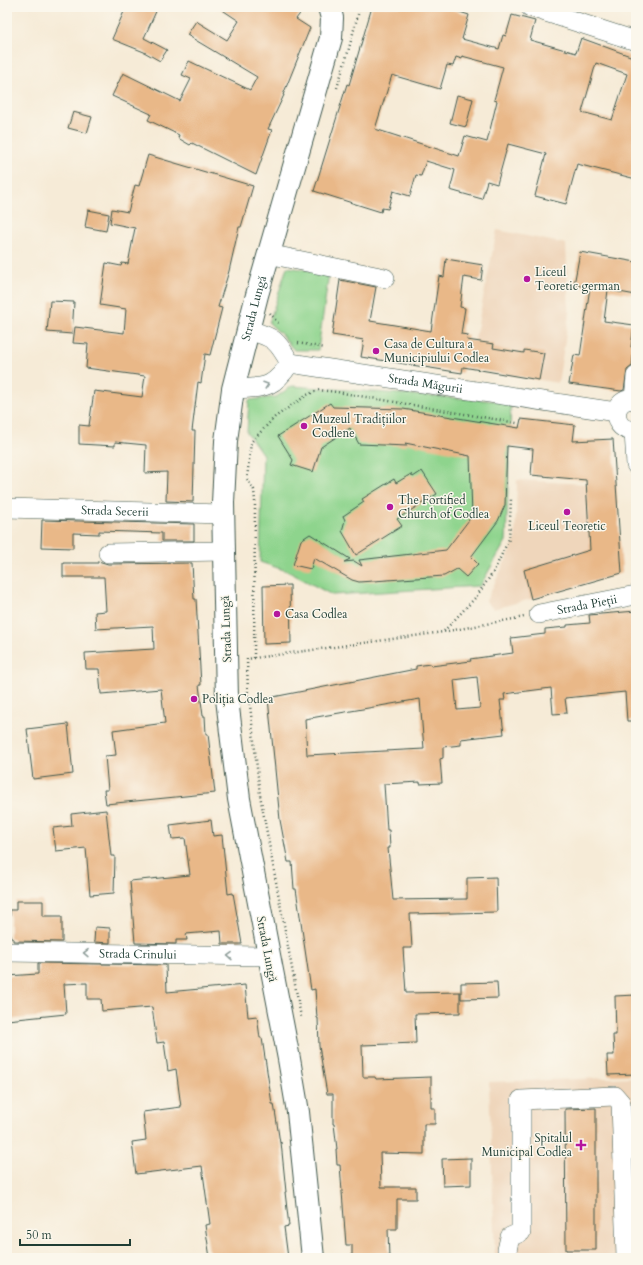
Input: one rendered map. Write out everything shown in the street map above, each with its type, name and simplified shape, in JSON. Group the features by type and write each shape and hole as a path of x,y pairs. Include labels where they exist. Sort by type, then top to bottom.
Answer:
{"highway":[{"name":"Strada Lungă","path":"313,1258 298,1112 239,799 228,699 222,514 226,441 233,389 268,254 330,38 332,18 329,7"}],"street":[{"path":"530,7 636,41"},
{"path":"268,254 385,278"},
{"path":"233,389 259,388 273,383 281,376 290,363 275,341 266,335 248,330"},
{"name":"Strada Măgurii","path":"290,363 616,412"},
{"path":"636,376 635,399 624,401 620,404 616,412 618,422 621,426 629,430 635,430 636,465"},
{"name":"Strada Secerii","path":"7,508 222,514"},
{"path":"108,553 224,550"},
{"name":"Strada Pieții","path":"538,614 636,595"},
{"name":"Strada Crinului","path":"7,952 269,956"},
{"path":"509,1258 507,1250 510,1237 521,1232 522,1100 615,1096 621,1103 626,1258"}],"path":[{"path":"337,89 360,7"},
{"path":"270,312 280,324"},
{"path":"295,342 325,348"},
{"path":"254,658 255,501 254,490 247,478 249,453 251,442 275,416 307,395 318,390 516,423"},
{"path":"443,632 476,597 494,571 509,539 511,499"},
{"path":"228,699 249,696 247,659 443,632 538,614"}],"shaded area":[{"name":"Liceul Teoretic german","path":"497,230 566,244 569,315 558,383 469,368"},
{"name":"Liceul Teoretic","path":"613,439 622,573 493,609 486,601 515,541 517,480 586,484 583,440"},
{"path":"636,1077 636,1258 495,1258 489,1082"}],"green space":[{"path":"287,267 329,273 318,350 294,350 281,334 269,323"},
{"path":"292,386 511,402 506,541 480,586 332,595 287,571 260,562 263,455 247,432 249,400 276,397"}],"building":[{"path":"126,7 158,7 144,38 167,50 160,61 144,52 112,39"},
{"path":"218,7 305,7 296,19 310,28 284,95 268,129 272,130 256,175 192,143 190,145 178,138 179,135 148,120 151,114 112,96 123,73 180,101 191,79 182,75 189,61 250,90 257,77 187,35 196,21 227,40 239,21"},
{"path":"372,7 444,7 469,15 462,39 499,49 503,35 506,36 512,15 535,21 530,40 576,53 581,38 633,57 634,54 636,54 636,179 577,164 566,204 535,196 546,154 508,144 497,184 487,181 482,199 450,190 455,170 426,161 421,176 416,175 410,196 393,191 388,209 382,208 381,212 314,191 347,84 349,85","holes":["462,56 503,67 494,100 497,101 487,142 465,136 459,156 375,129 392,75 440,89 447,65 453,66 456,57 462,59","596,63 627,74 612,120 582,112"]},
{"path":"457,95 473,99 466,127 450,123"},
{"path":"73,112 92,117 87,133 68,128"},
{"path":"148,155 253,186 241,227 239,227 229,271 218,307 222,308 210,355 205,354 201,383 198,382 192,431 195,431 193,502 166,501 167,472 145,473 146,445 115,442 115,446 79,444 79,425 89,426 94,391 142,397 145,376 86,368 88,344 73,343 75,327 124,333 126,309 100,305 106,263 121,266 122,263 128,264 135,228 110,223 112,209 128,212 135,185 139,186"},
{"path":"88,210 109,214 106,231 85,227"},
{"path":"580,252 636,262 636,295 608,290 604,321 634,325 631,347 634,348 632,366 627,370 624,390 621,391 569,384 574,355 580,356 590,287 574,285"},
{"path":"446,259 483,265 481,280 464,277 460,307 465,308 461,334 468,335 467,340 494,344 493,348 524,353 524,350 544,353 539,380 463,367 462,373 361,357 364,340 332,335 340,280 376,287 370,321 431,331 439,276 444,277"},
{"path":"50,301 74,302 72,334 47,332"},
{"path":"330,403 333,407 403,409 519,428 521,419 575,425 573,441 613,439 622,573 531,599 524,570 590,550 586,480 531,475 533,449 507,446 505,505 498,521 471,557 478,564 466,577 457,569 444,576 359,582 352,580 314,558 311,569 293,565 301,540 310,534 350,559 344,562 354,561 362,566 359,560 446,550 472,516 470,456 405,443 407,446 359,444 350,428 321,447 313,472 291,465 293,460 278,436"},
{"name":"The Fortified Church of Codlea","path":"422,471 437,494 397,519 402,526 356,555 342,531 345,520 343,516 364,502 362,499 394,479 396,483 411,474 413,477"},
{"path":"42,520 194,524 194,541 162,541 162,533 99,531 99,534 73,533 73,548 41,547"},
{"path":"98,561 108,564 192,563 194,599 196,599 201,685 199,685 203,716 205,716 206,734 208,734 215,793 106,804 104,790 108,790 105,756 116,755 113,730 165,723 161,689 101,694 99,669 86,669 85,653 154,649 153,626 96,629 95,612 106,611 104,577 63,577 63,563 98,563"},
{"name":"Casa Codlea","path":"290,585 291,643 264,644 263,586"},
{"path":"636,611 636,721 627,721 625,692 565,698 567,713 553,714 551,688 504,694 505,700 500,700 504,734 461,739 461,745 443,747 443,758 440,759 442,783 420,784 420,782 384,784 387,830 389,830 390,848 388,848 393,900 467,899 467,878 496,877 497,912 410,914 412,948 403,948 406,993 460,992 460,1013 415,1014 416,1043 362,1045 363,1077 375,1077 376,1079 431,1077 431,1108 435,1108 435,1124 424,1124 424,1154 380,1153 381,1187 416,1187 416,1199 397,1199 397,1229 388,1229 389,1258 352,1258 352,1245 346,1245 340,1165 337,1165 337,1149 333,1124 333,1094 327,1094 319,1046 315,989 311,990 296,889 294,889 292,862 288,862 280,820 268,698 416,669 416,666 430,664 431,666 471,661 470,659 513,653 511,638 545,634 545,629 590,623 589,615","holes":["477,677 480,708 457,710 454,680","420,699 424,749 307,755 305,719"]},
{"path":"68,724 73,774 33,779 27,729"},
{"path":"106,810 111,856 115,856 114,893 90,895 86,848 56,851 53,828 72,826 71,814"},
{"path":"211,820 213,836 222,835 228,894 233,893 242,944 222,944 221,931 186,934 187,940 176,940 176,944 135,943 130,881 190,875 185,838 172,839 170,825"},
{"path":"16,901 43,901 43,916 62,916 62,942 13,941 13,938 10,938 10,910 16,910"},
{"path":"95,927 110,928 110,943 94,942"},
{"path":"38,963 166,965 167,992 245,985 248,1017 257,1016 260,1038 262,1038 272,1104 274,1104 280,1143 281,1142 289,1226 284,1227 288,1258 210,1258 205,1225 210,1224 202,1166 136,1174 132,1142 146,1140 143,1112 181,1107 176,1069 168,1071 164,1042 157,1043 152,1007 102,1011 101,999 87,999 87,983 64,984 66,1014 7,1020 7,976 38,974"},
{"path":"497,982 498,998 461,999 461,983"},
{"path":"636,995 636,1074 608,1075 607,1055 614,1055 613,1035 616,1035 615,996"},
{"name":"Spitalul Municipal Codlea","path":"596,1108 596,1250 566,1250 565,1109"},
{"path":"471,1158 471,1185 443,1186 442,1159"}],"place":[{"name":"Liceul Teoretic german","path":"527,279"},
{"name":"Casa de Cultura a Municipiului Codlea","path":"376,351"},
{"name":"Muzeul Tradițiilor Codlene","path":"304,426"},
{"name":"The Fortified Church of Codlea","path":"390,507"},
{"name":"Liceul Teoretic","path":"567,512"},
{"name":"Casa Codlea","path":"277,614"},
{"name":"Poliția Codlea","path":"194,699"},
{"name":"Spitalul Municipal Codlea","path":"581,1145"}]}
